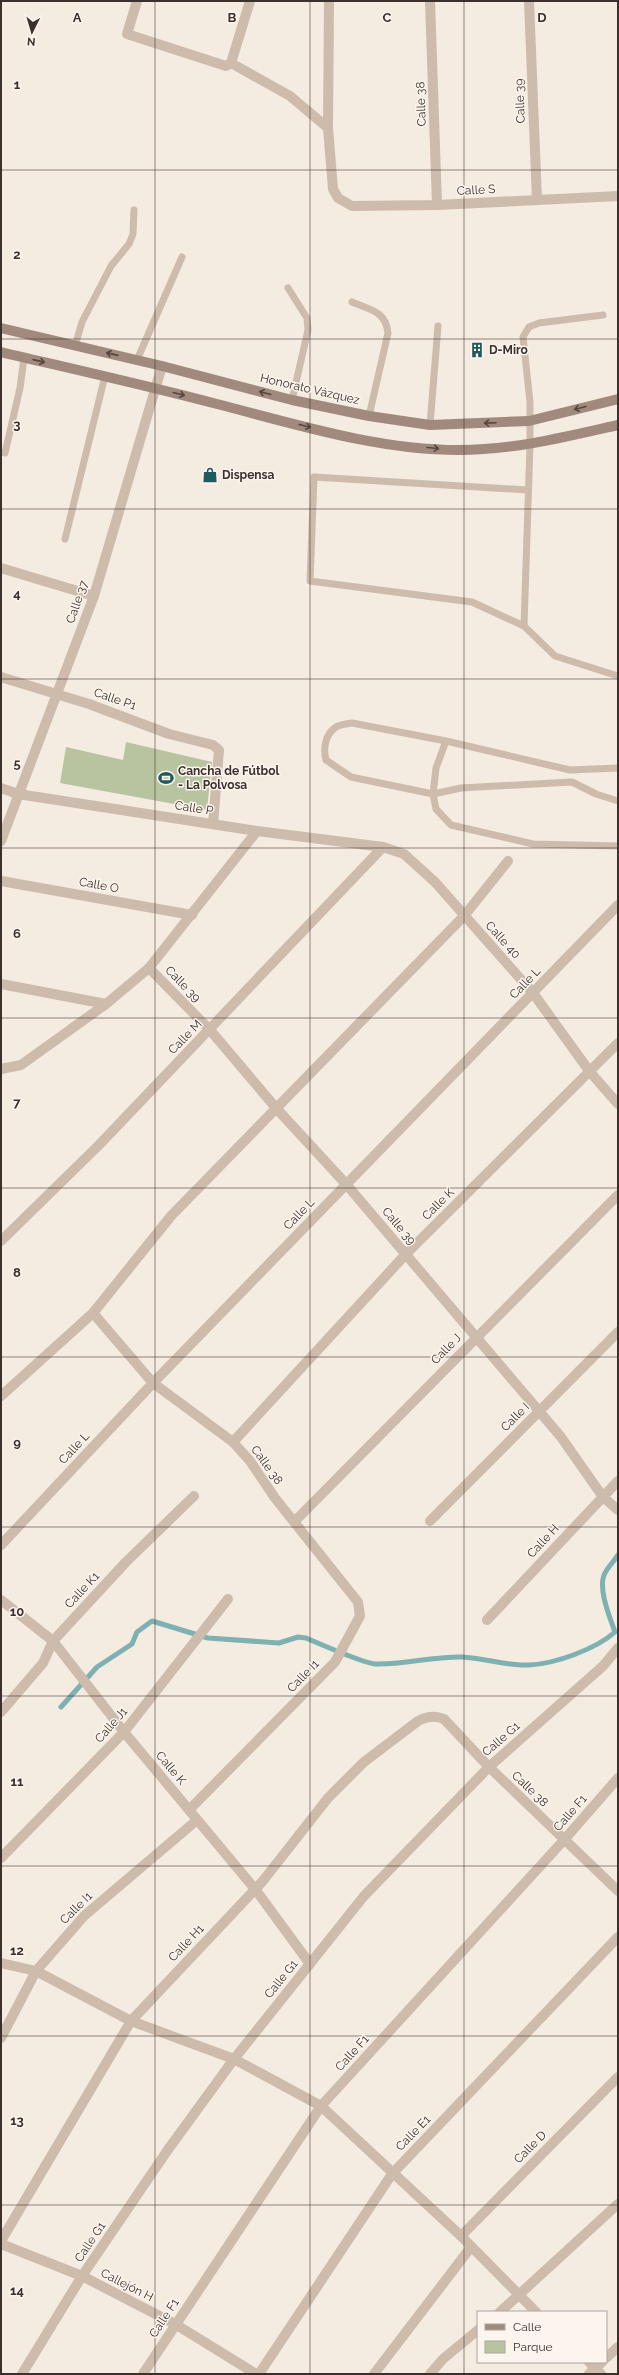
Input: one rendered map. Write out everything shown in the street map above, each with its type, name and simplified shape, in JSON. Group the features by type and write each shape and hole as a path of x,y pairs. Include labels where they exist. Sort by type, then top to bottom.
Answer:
{"street":[{"path":"137,1 127,34 229,65 290,96 328,128"},
{"path":"229,65 250,1"},
{"path":"328,128 329,1"},
{"name":"Calle 38","path":"430,1 438,206"},
{"name":"Calle 39","path":"529,1 537,200"},
{"name":"Calle S","path":"328,128 333,189 338,198 352,206 438,206 618,196"},
{"name":"Honorato Vázquez","path":"1,328 162,366 292,400 369,416 430,425 529,421 618,399"},
{"path":"1,352 154,387 307,427 391,444 459,450 530,445 618,425"},
{"name":"Calle 37","path":"1,841 94,596 154,387 162,366"},
{"path":"1,568 94,596"},
{"name":"Calle P1","path":"1,677 89,704 169,734 213,745 218,750 213,824"},
{"name":"Calle P","path":"1,788 18,794 257,831 383,847"},
{"path":"1,1070 21,1065 106,1004 149,968 257,831"},
{"name":"Calle 40","path":"383,847 404,854 436,882 464,916 533,993 590,1072 618,1104"},
{"name":"Calle M","path":"1,1241 99,1145 383,847"},
{"path":"1,1396 93,1313 171,1216 464,916 508,861"},
{"name":"Calle O","path":"1,881 192,915"},
{"name":"Calle L","path":"1,1545 153,1383 618,905"},
{"name":"Calle 39","path":"149,968 210,1030 276,1108 346,1184 561,1437 603,1497 618,1510"},
{"path":"1,984 106,1004"},
{"name":"Calle K","path":"233,1442 406,1254 618,1043"},
{"name":"Calle J","path":"294,1522 618,1195"},
{"name":"Calle 38","path":"93,1313 153,1383 233,1442 250,1461 275,1498 358,1602 360,1616 335,1662"},
{"name":"Calle I","path":"430,1521 618,1332"},
{"name":"Calle H","path":"487,1620 618,1481"},
{"name":"Calle K1","path":"1,1712 43,1663 53,1641 126,1562 194,1496"},
{"name":"Calle J1","path":"1,1858 124,1732 228,1599"},
{"name":"Calle K","path":"1,1600 53,1641 124,1732 255,1889 310,1964"},
{"name":"Calle G1","path":"22,2374 82,2276 167,2151 234,2059 364,1896 489,1767 603,1666 618,1648"},
{"name":"Calle I1","path":"189,1810 335,1662"},
{"name":"Calle H1","path":"1,2242 131,2021 255,1889 328,1798 364,1762 418,1721 426,1717 437,1716 444,1719"},
{"name":"Calle 38","path":"444,1719 489,1767 618,1891"},
{"name":"Calle F1","path":"143,2374 321,2106 564,1840 618,1778"},
{"name":"Calle I1","path":"1,2038 36,1971 84,1916 197,1820"},
{"name":"Calle E1","path":"258,2374 392,2174 618,1937"},
{"path":"1,1963 36,1971 131,2021 234,2059 321,2106 392,2174 461,2236 535,2311"},
{"name":"Calle D","path":"461,2236 618,2077"},
{"path":"501,2311 520,2296 618,2204"},
{"name":"Callejón H","path":"1,2242 82,2276 175,2324 258,2374"},
{"path":"374,2374 471,2247"},
{"path":"430,2374 443,2359 477,2331"},
{"path":"607,2357 618,2347"}],"lane":[{"path":"75,346 82,322 111,266 129,244 133,234 134,210"},
{"path":"137,360 182,257"},
{"path":"288,288 307,318 308,330 292,400"},
{"path":"352,302 380,314 387,323 388,333 369,416"},
{"path":"524,626 530,402 523,337 529,327 539,323 603,315"},
{"path":"430,425 438,326"},
{"path":"5,453 20,388 24,358"},
{"path":"64,539 105,376"},
{"path":"528,490 314,477 310,581 472,602 524,626 555,656 618,676"},
{"path":"618,768 570,770 446,741 352,723 336,726 328,737 323,749 326,760 351,777 433,794 461,788 572,782 596,794 618,801"},
{"path":"446,741 436,768 433,794 436,809 451,824 533,844 618,846"}],"green space":[{"path":"126,742 212,762 207,810 60,783 66,747 123,760"}],"waterway":[{"path":"61,1707 97,1667 132,1644 137,1632 152,1621 208,1638 279,1643 298,1637 306,1638 352,1657 375,1664 462,1657 529,1665 563,1659 586,1650 615,1632 605,1602 602,1586 605,1573 618,1555"}],"place":[{"name":"D-Miro","path":"477,350"},
{"name":"Dispensa","path":"210,475"},
{"name":"Cancha de Fútbol - La Polvosa","path":"166,778"}]}
